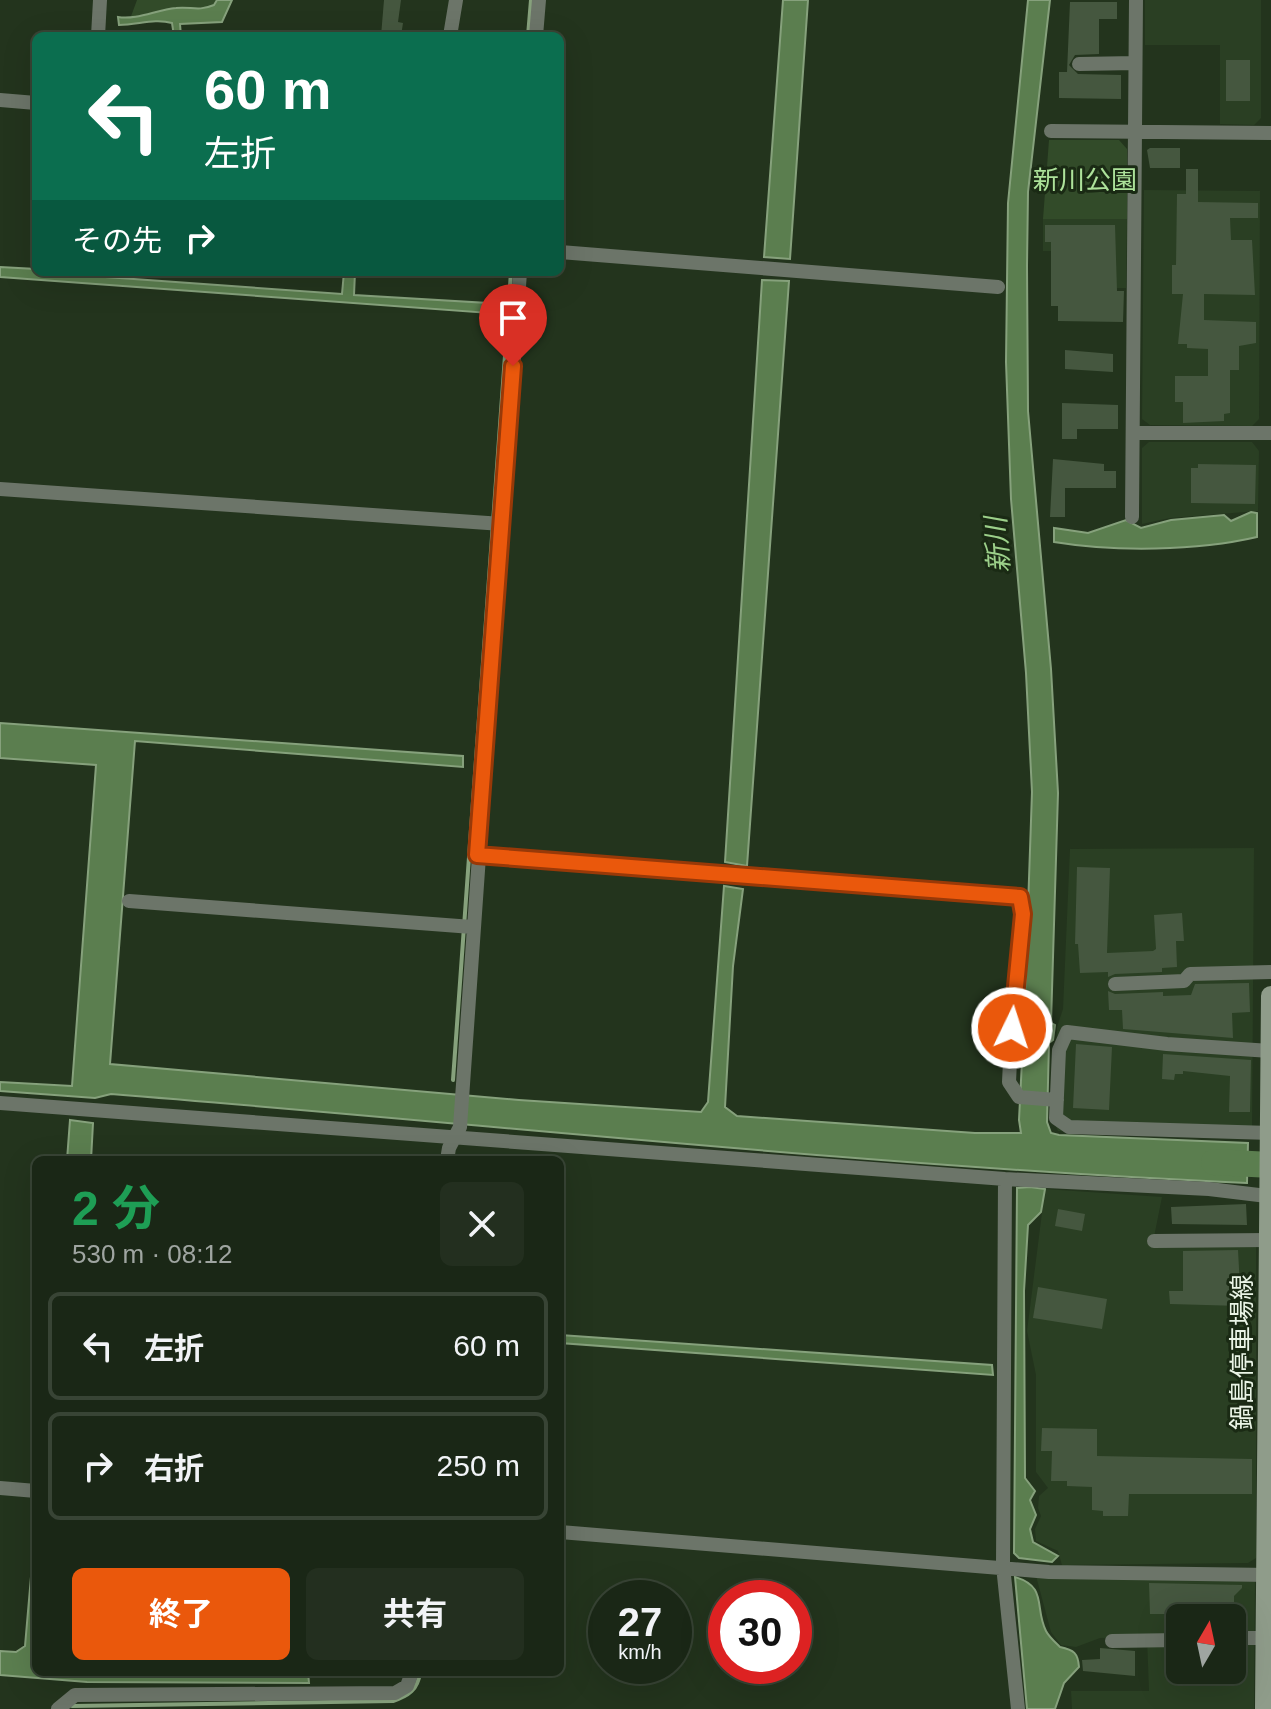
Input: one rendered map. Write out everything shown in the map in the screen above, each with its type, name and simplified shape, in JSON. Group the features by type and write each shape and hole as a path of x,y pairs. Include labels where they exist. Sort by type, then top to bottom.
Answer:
{"main road":[{"name":"鍋島停車場線","path":"1265,1709 1269,1574 1267,1196 1271,996"}],"street":[{"path":"98,32 100,0"},
{"path":"451,32 456,0"},
{"path":"536,32 539,0"},
{"path":"1132,517 1136,0"},
{"path":"1079,64 1135,63"},
{"path":"0,100 32,103"},
{"path":"1051,131 1271,133"},
{"path":"564,252 998,287"},
{"path":"448,1156 458,1132 463,1083 467,926 477,855 520,276"},
{"path":"1133,433 1271,433"},
{"path":"0,489 502,524"},
{"path":"477,855 1020,897 1023,914 1013,1001 1009,1082 1019,1097 1054,1100"},
{"path":"129,901 467,926"},
{"path":"1115,984 1184,981 1190,974 1271,972"},
{"path":"1270,1051 1167,1044 1067,1032 1059,1050 1054,1100 1056,1118 1069,1127 1270,1132"},
{"path":"0,1103 458,1132 1005,1179 1209,1189 1267,1196"},
{"path":"1005,1179 1003,1566 1018,1709"},
{"path":"1154,1241 1268,1240"},
{"path":"0,1488 32,1491"},
{"path":"564,1532 1049,1572 1269,1574"},
{"path":"1246,1638 1266,1638"},
{"path":"1112,1641 1166,1640"},
{"path":"58,1709 75,1695 395,1693 407,1686 411,1676"}],"shaded area":[{"path":"217,0 232,0 222,22 180,24 181,32 173,32 172,23 165,22 119,25 118,17 214,5"},
{"path":"783,0 808,0 790,259 764,257"},
{"path":"1028,0 1050,0 1028,192 1027,266 1028,411 1051,669 1058,793 1051,1023 1055,1025 1053,1040 1049,1043 1047,1122 1051,1133 1059,1135 1248,1143 1247,1183 820,1155 111,1094 95,1098 0,1091 0,1082 72,1086 96,765 0,758 0,723 463,756 463,767 135,741 110,1064 519,1100 701,1112 708,1102 724,886 743,889 733,966 725,1107 737,1116 975,1133 1021,1133 1023,1041 1018,1038 1018,1025 1024,1023 1032,792 1026,673 1011,499 1006,362 1008,203"},
{"path":"1145,0 1261,0 1261,118 1254,125 1220,124 1220,45 1145,45"},
{"path":"1144,190 1260,191 1259,419 1252,426 1150,425 1142,419"},
{"path":"1043,219 1127,219 1126,288 1082,288 1083,251 1043,251"},
{"path":"0,267 32,269 32,276 92,276 342,294 344,276 355,276 354,295 488,303 489,313 0,277"},
{"path":"762,280 789,281 747,866 725,862"},
{"path":"1149,442 1252,442 1259,451 1258,511 1170,518 1142,524 1142,448"},
{"path":"1251,512 1257,513 1257,537 1234,542 1156,548 1054,542 1054,528 1088,533 1126,520 1141,528 1171,520 1224,515 1231,521"},
{"path":"1254,848 1252,1138 1058,1131 1052,1118 1057,1027 1063,1009 1070,849"},
{"path":"70,1120 93,1123 91,1156 67,1156"},
{"path":"1017,1188 1045,1189 1041,1212 1028,1225 1024,1291 1025,1478 1035,1491 1030,1500 1036,1515 1030,1529 1033,1542 1058,1556 1052,1562 1019,1558 1014,1553"},
{"path":"1045,1189 1162,1197 1152,1247 1256,1246 1256,1558 1248,1563 1062,1565 1058,1551 1036,1541 1035,1529 1041,1516 1039,1496 1048,1488 1036,1472 1036,1375 1027,1331"},
{"path":"564,1335 992,1365 993,1375 564,1343"},
{"path":"32,1565 32,1676 308,1676 309,1683 87,1682 0,1675 0,1651 16,1652 25,1646"},
{"path":"1036,1576 1255,1580 1254,1709 1072,1709 1071,1691 1149,1691 1147,1637 1100,1638 1076,1647 1061,1645 1051,1632"},
{"path":"1015,1577 1032,1586 1036,1592 1049,1635 1060,1647 1069,1649 1078,1658 1079,1667 1064,1683 1055,1709 1027,1709"}],"green space":[{"path":"137,0 217,0 214,5 198,11 176,8 130,19"},
{"name":"新川公園","path":"1049,140 1119,140 1127,149 1127,219 1043,219"}],"building":[{"path":"384,0 401,0 398,22 403,23 402,32 381,32"},
{"path":"1070,2 1117,2 1117,19 1099,19 1099,54 1075,55 1069,65 1078,74 1121,75 1121,99 1059,98 1059,72 1067,72"},
{"path":"1226,60 1250,60 1250,101 1226,101"},
{"path":"1180,148 1180,168 1150,168 1147,150"},
{"path":"1186,169 1198,169 1198,202 1258,203 1258,218 1230,218 1231,240 1252,240 1255,295 1204,294 1204,320 1256,322 1256,343 1239,346 1239,370 1230,370 1230,413 1224,414 1224,421 1183,423 1183,402 1175,402 1175,376 1208,376 1208,349 1187,348 1187,344 1178,344 1183,294 1172,294 1172,265 1176,265 1177,194 1186,194"},
{"path":"1045,225 1115,225 1117,291 1124,291 1123,322 1058,321 1058,306 1051,306 1051,242 1045,242"},
{"path":"1065,350 1113,354 1113,372 1065,369"},
{"path":"1062,403 1118,405 1118,429 1077,429 1077,439 1062,439"},
{"path":"1053,459 1104,464 1104,471 1116,471 1116,488 1065,488 1065,517 1050,517"},
{"path":"1198,464 1256,465 1255,504 1191,503 1191,468 1198,468"},
{"path":"1077,867 1110,868 1107,953 1153,951 1156,949 1154,915 1182,913 1184,941 1176,941 1177,967 1162,968 1162,972 1108,977 1108,972 1080,973 1078,944 1075,944"},
{"path":"1249,983 1250,1012 1232,1013 1233,1038 1123,1029 1122,1010 1109,1010 1108,991 1115,994 1163,992 1163,996 1191,995 1195,984"},
{"path":"1076,1044 1112,1047 1109,1110 1073,1108"},
{"path":"1163,1054 1251,1060 1250,1112 1229,1112 1230,1076 1183,1071 1183,1074 1175,1074 1174,1080 1162,1079"},
{"path":"1246,1204 1247,1225 1172,1224 1171,1207"},
{"path":"1058,1209 1085,1214 1082,1231 1055,1226"},
{"path":"1238,1250 1241,1306 1170,1304 1169,1291 1183,1291 1183,1251"},
{"path":"1038,1287 1107,1299 1102,1329 1033,1318"},
{"path":"1042,1428 1097,1429 1097,1456 1252,1459 1252,1494 1129,1494 1128,1516 1103,1516 1103,1511 1092,1510 1092,1487 1067,1486 1067,1481 1051,1481 1052,1451 1041,1451"},
{"path":"1149,1583 1242,1585 1234,1596 1234,1604 1166,1604 1166,1614 1150,1614"},
{"path":"1100,1648 1135,1651 1135,1676 1083,1671 1082,1660 1100,1659"}],"waterway":[{"path":"528,32 531,0"},
{"path":"453,1080 511,276"},
{"path":"1214,1162 1271,1165"},
{"path":"72,1706 393,1701 411,1691 419,1676"}],"route":[{"path":"513,366 477,855 1020,897 1023,914 1012,1028"}],"water label":[{"name":"新川","path":"997,545"}]}
